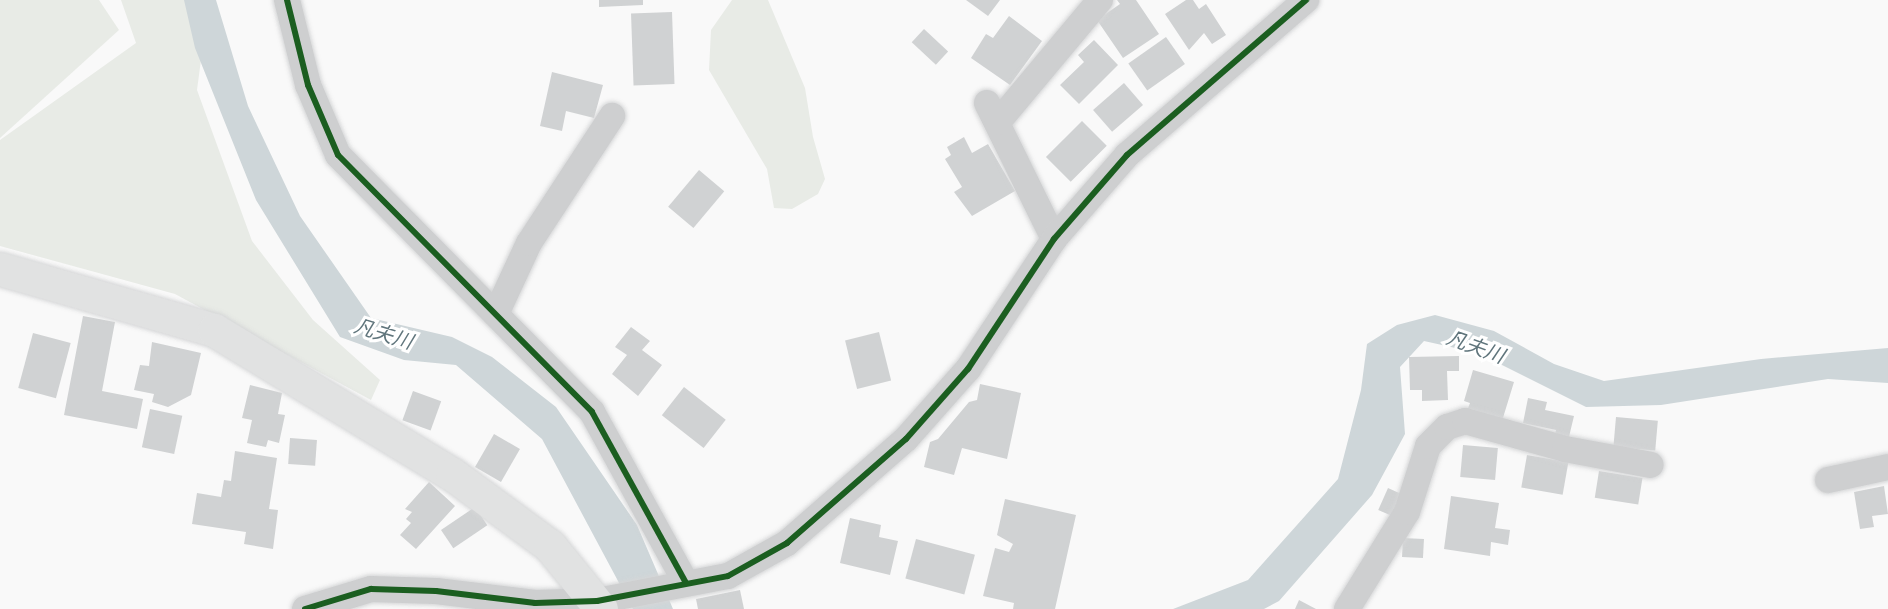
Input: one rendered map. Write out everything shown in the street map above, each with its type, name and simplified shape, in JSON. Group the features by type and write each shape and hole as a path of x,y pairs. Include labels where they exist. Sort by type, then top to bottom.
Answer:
{"street":[{"path":"286,0 308,85 338,155 592,412 686,583"},
{"path":"1054,240 992,112 1100,0"},
{"path":"305,609 371,589 436,591 535,603 599,605 686,583 728,576 787,543 906,439 968,369 1054,240 1127,154 1306,0"},
{"path":"496,314 529,243 612,116"},
{"path":"0,269 214,330 452,474 550,546 599,605"},
{"path":"1347,609 1407,512 1428,446 1447,427 1465,421 1565,449 1651,465"},
{"path":"1828,480 1888,467"}],"shaded area":[{"path":"0,0 99,0 119,30 0,138"},
{"path":"121,0 209,0 197,90 252,241 313,320 380,380 371,400 175,294 0,246 0,140 136,43"},
{"path":"732,0 768,0 805,88 813,137 825,179 818,194 792,209 774,208 767,169 709,70 711,30"}],"water":[{"name":"凡夫川","path":"184,0 216,0 248,106 300,216 371,318 452,337 492,357 556,407 637,525 673,609 633,609 542,439 456,365 404,360 340,337 256,200 195,48"},
{"name":"凡夫川","path":"1435,315 1494,331 1554,364 1604,381 1761,359 1888,348 1888,383 1828,379 1661,405 1586,407 1478,353 1424,341 1400,367 1405,434 1372,495 1279,601 1264,609 1173,609 1248,580 1338,479 1361,390 1367,344 1397,325"}],"building":[{"path":"599,0 643,0 643,5 599,7"},
{"path":"966,0 1000,0 988,16"},
{"path":"1117,0 1136,0 1159,34 1123,58 1097,20 1120,4"},
{"path":"1186,0 1193,0 1199,9 1206,4 1226,35 1212,44 1204,33 1189,50 1165,14"},
{"path":"672,12 675,84 634,85 631,13"},
{"path":"1009,16 1042,41 1010,85 971,58 986,34 993,38"},
{"path":"924,29 948,52 936,65 912,42"},
{"path":"1166,37 1185,64 1147,90 1128,63"},
{"path":"1094,40 1118,65 1079,104 1060,85 1084,62 1078,55"},
{"path":"552,72 603,85 594,118 566,111 562,131 540,126"},
{"path":"1124,83 1143,105 1112,132 1093,110"},
{"path":"1082,121 1107,146 1071,182 1046,157"},
{"path":"964,137 972,153 988,144 1015,191 972,216 954,192 962,187 945,159 951,155 947,147"},
{"path":"699,170 724,191 693,228 668,207"},
{"path":"83,316 115,322 102,391 143,399 137,429 64,415"},
{"path":"631,327 650,341 642,350 662,365 638,396 612,374 627,355 615,347"},
{"path":"879,332 891,381 857,389 845,340"},
{"path":"33,333 71,343 56,398 18,388"},
{"path":"152,342 201,353 191,395 168,407 152,402 154,394 134,390 140,365 149,366"},
{"path":"1459,356 1459,371 1447,371 1448,400 1422,401 1422,390 1410,390 1409,357"},
{"path":"1473,370 1514,382 1502,421 1467,411 1470,403 1464,401"},
{"path":"980,384 1021,393 1007,459 962,448 954,475 924,467 930,442 938,439 969,402 977,400"},
{"path":"250,385 282,393 278,414 285,415 279,443 268,440 266,447 247,443 252,420 242,418"},
{"path":"684,387 726,420 704,448 662,415"},
{"path":"413,391 441,401 431,430 402,420"},
{"path":"1528,398 1547,402 1545,410 1574,416 1568,441 1554,438 1556,430 1523,423"},
{"path":"150,409 182,416 174,454 142,447"},
{"path":"1616,417 1658,421 1655,451 1613,447"},
{"path":"494,434 520,449 501,482 475,467"},
{"path":"290,438 317,440 315,466 288,464"},
{"path":"1463,445 1498,448 1495,480 1460,477"},
{"path":"235,451 277,458 269,509 278,510 273,549 244,544 246,532 192,524 197,493 221,497 224,480 231,481"},
{"path":"1527,455 1568,462 1563,495 1521,487"},
{"path":"1599,471 1642,478 1638,505 1595,498"},
{"path":"429,482 455,506 416,549 400,535 411,523 406,519 412,512 405,509"},
{"path":"1884,486 1888,514 1872,516 1874,527 1860,529 1854,492"},
{"path":"1388,488 1404,495 1394,517 1378,510"},
{"path":"1451,496 1499,503 1495,528 1510,530 1508,545 1491,542 1490,556 1444,549"},
{"path":"1005,499 1076,515 1055,609 1013,609 1014,603 983,596 995,548 1009,552 1013,544 997,535"},
{"path":"475,507 487,525 453,548 441,530"},
{"path":"850,518 881,525 879,537 898,541 890,575 840,563"},
{"path":"1403,538 1424,539 1423,558 1402,557"},
{"path":"916,539 975,555 964,594 905,579"},
{"path":"740,590 744,609 698,609 696,599"},
{"path":"1299,600 1316,609 1295,609"}],"cycle path":[{"path":"287,0 308,85 338,155 592,412 686,583"},
{"path":"305,609 371,589 436,591 535,603 597,601 728,576 787,543 906,439 968,369 1054,239 1127,155 1306,0"}]}
